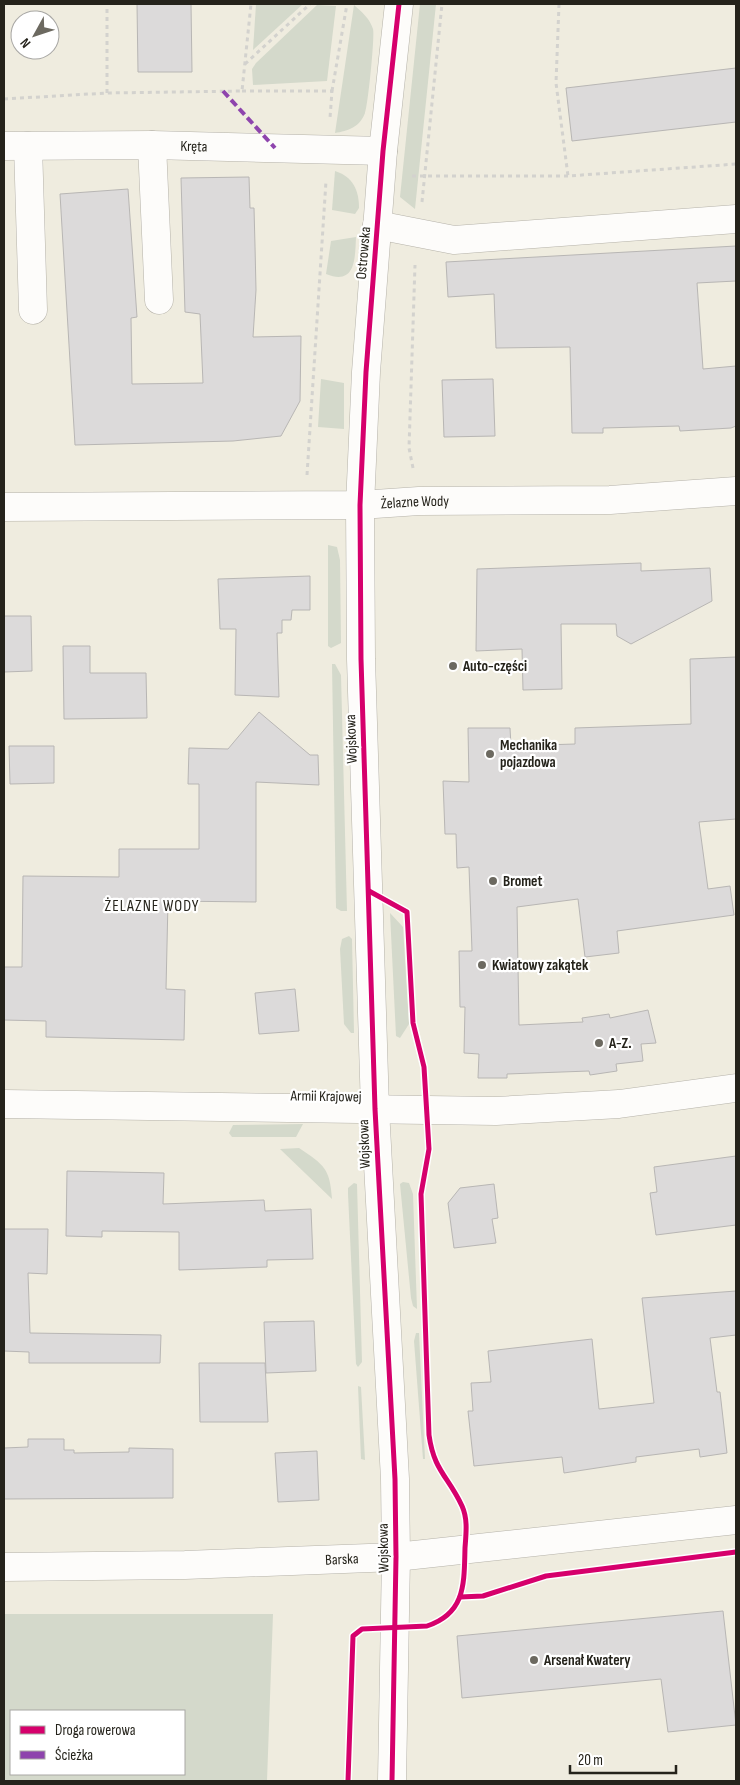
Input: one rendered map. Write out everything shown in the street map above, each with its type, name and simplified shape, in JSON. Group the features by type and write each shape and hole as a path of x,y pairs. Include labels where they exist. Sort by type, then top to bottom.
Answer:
{"street":[{"name":"Ostrowska","path":"360,505 366,372 382,164 399,4"},
{"name":"Kręta","path":"16,146 152,146 328,150 382,164"},
{"path":"16,146 32,310"},
{"path":"152,146 159,300"},
{"path":"378,225 454,240 736,219"},
{"name":"Żelazne Wody","path":"4,507 360,505 419,501 610,500 736,492"},
{"name":"Wojskowa","path":"360,505 361,659 375,1109 394,1470 396,1557 392,1781"},
{"name":"Armii Krajowej","path":"4,1104 496,1111 619,1104 736,1088"},
{"name":"Barska","path":"4,1567 185,1565 396,1557 736,1520"}],"path":[{"path":"107,4 107,93"},
{"path":"242,91 251,4"},
{"path":"245,64 310,4"},
{"path":"304,505 332,91 347,4"},
{"path":"559,4 556,83 568,176"},
{"path":"4,99 107,93 332,91"},
{"path":"382,164 568,176 736,164"}],"shaded area":[{"path":"256,4 303,4 253,50"},
{"path":"420,4 436,4 415,209 400,197"},
{"path":"317,5 336,6 327,81 253,85 252,69 256,63"},
{"path":"354,5 368,19 373,29 368,98 365,113 360,122 349,129 335,133"},
{"path":"335,171 346,177 354,185 358,195 359,208 355,214 332,210"},
{"path":"356,237 354,261 348,273 336,277 326,274 331,241"},
{"path":"321,379 344,383 344,429 318,427"},
{"path":"328,545 337,547 340,560 341,643 331,648 328,646"},
{"path":"332,664 335,664 341,675 347,911 341,911 336,908"},
{"path":"390,913 403,927 409,1024 400,1038 396,1036"},
{"path":"349,936 352,939 354,1033 351,1033 344,1024 340,949 342,939"},
{"path":"303,1124 296,1137 232,1137 229,1133 233,1125"},
{"path":"299,1148 324,1168 330,1180 332,1199 280,1149"},
{"path":"403,1182 409,1183 413,1194 417,1309 413,1306 411,1298 400,1184"},
{"path":"354,1183 357,1184 362,1362 358,1367 356,1364 348,1194 348,1188"},
{"path":"416,1333 419,1333 425,1459 423,1459 414,1341"},
{"path":"358,1386 361,1387 365,1460 361,1459"},
{"path":"4,1614 273,1614 267,1781 4,1781"}],"building":[{"path":"137,4 191,4 192,72 138,72"},
{"path":"736,68 736,122 572,141 566,88"},
{"path":"249,177 250,208 254,208 255,246 256,290 253,337 301,336 300,401 281,436 233,441 75,445 60,194 128,189 137,317 131,318 132,384 203,383 200,314 185,312 181,178"},
{"path":"736,246 736,281 697,283 703,369 736,366 736,426 731,428 680,431 679,426 603,428 603,433 572,433 570,347 496,348 494,294 448,297 446,262"},
{"path":"493,379 495,436 444,437 442,380"},
{"path":"641,563 641,571 710,568 712,601 631,644 617,636 616,624 561,624 562,689 523,690 522,649 476,651 477,569"},
{"path":"310,576 310,610 292,610 291,620 282,620 282,633 277,633 279,697 235,695 236,629 220,629 218,579"},
{"path":"4,616 31,616 32,671 4,672"},
{"path":"63,646 90,646 90,673 146,673 147,718 64,719"},
{"path":"736,657 736,819 699,822 708,889 730,886 734,915 617,931 619,953 585,957 578,899 517,907 519,1025 583,1022 582,1018 609,1014 610,1018 648,1010 656,1043 641,1044 643,1061 616,1064 617,1071 590,1075 589,1071 507,1074 507,1078 478,1078 479,1054 464,1053 465,1007 460,1007 459,951 472,951 469,867 457,868 456,834 445,834 443,781 469,782 468,728 510,728 511,746 575,744 575,728 691,724 690,659"},
{"path":"259,712 310,755 318,755 319,785 256,782 256,902 168,901 166,989 185,990 184,1040 46,1037 46,1021 4,1020 4,967 22,967 23,876 119,877 119,849 199,849 199,784 188,784 189,748 228,749"},
{"path":"9,746 54,746 54,783 10,784"},
{"path":"295,989 299,1031 259,1034 255,993"},
{"path":"736,1156 736,1225 656,1235 650,1193 657,1192 654,1167"},
{"path":"67,1171 164,1173 163,1204 264,1200 265,1211 311,1209 313,1259 267,1260 267,1267 179,1270 179,1232 102,1231 102,1237 66,1236"},
{"path":"494,1184 498,1218 492,1219 496,1243 454,1248 448,1203 460,1188"},
{"path":"4,1229 48,1229 47,1274 28,1273 30,1333 161,1335 160,1363 29,1363 29,1352 4,1351"},
{"path":"736,1291 736,1335 710,1338 717,1392 720,1392 727,1453 700,1457 699,1449 636,1457 636,1462 564,1473 562,1457 474,1466 468,1411 473,1411 471,1383 491,1382 488,1351 592,1339 599,1409 654,1403 642,1298"},
{"path":"314,1321 316,1371 266,1373 264,1322"},
{"path":"199,1363 265,1363 268,1422 200,1422"},
{"path":"28,1439 64,1439 64,1450 74,1450 74,1453 129,1452 129,1448 173,1449 173,1498 4,1499 4,1448 28,1447"},
{"path":"317,1451 319,1500 278,1502 275,1453"},
{"path":"723,1611 736,1725 668,1732 661,1679 462,1698 457,1636"}],"marked path":[{"path":"223,91 275,148"}],"cycle path":[{"path":"392,1781 396,1557 395,1479 375,1109 361,659 360,505 366,372 383,151 399,4"},
{"path":"348,1781 353,1636 362,1629 427,1626 449,1613 456,1605 463,1585 466,1532 466,1521 462,1506 434,1457 429,1435 421,1194 429,1149 424,1067 413,1023 407,912 369,891"},
{"path":"460,1597 483,1596 546,1576 736,1552"}],"place":[{"name":"Auto-części","path":"453,666"},
{"name":"Mechanika pojazdowa","path":"490,754"},
{"name":"Bromet","path":"493,881"},
{"name":"Kwiatowy zakątek","path":"482,965"},
{"name":"A-Z.","path":"599,1043"},
{"name":"Arsenał Kwatery","path":"534,1660"}],"district":[{"name":"ŻELAZNE WODY","path":"152,905"}]}
